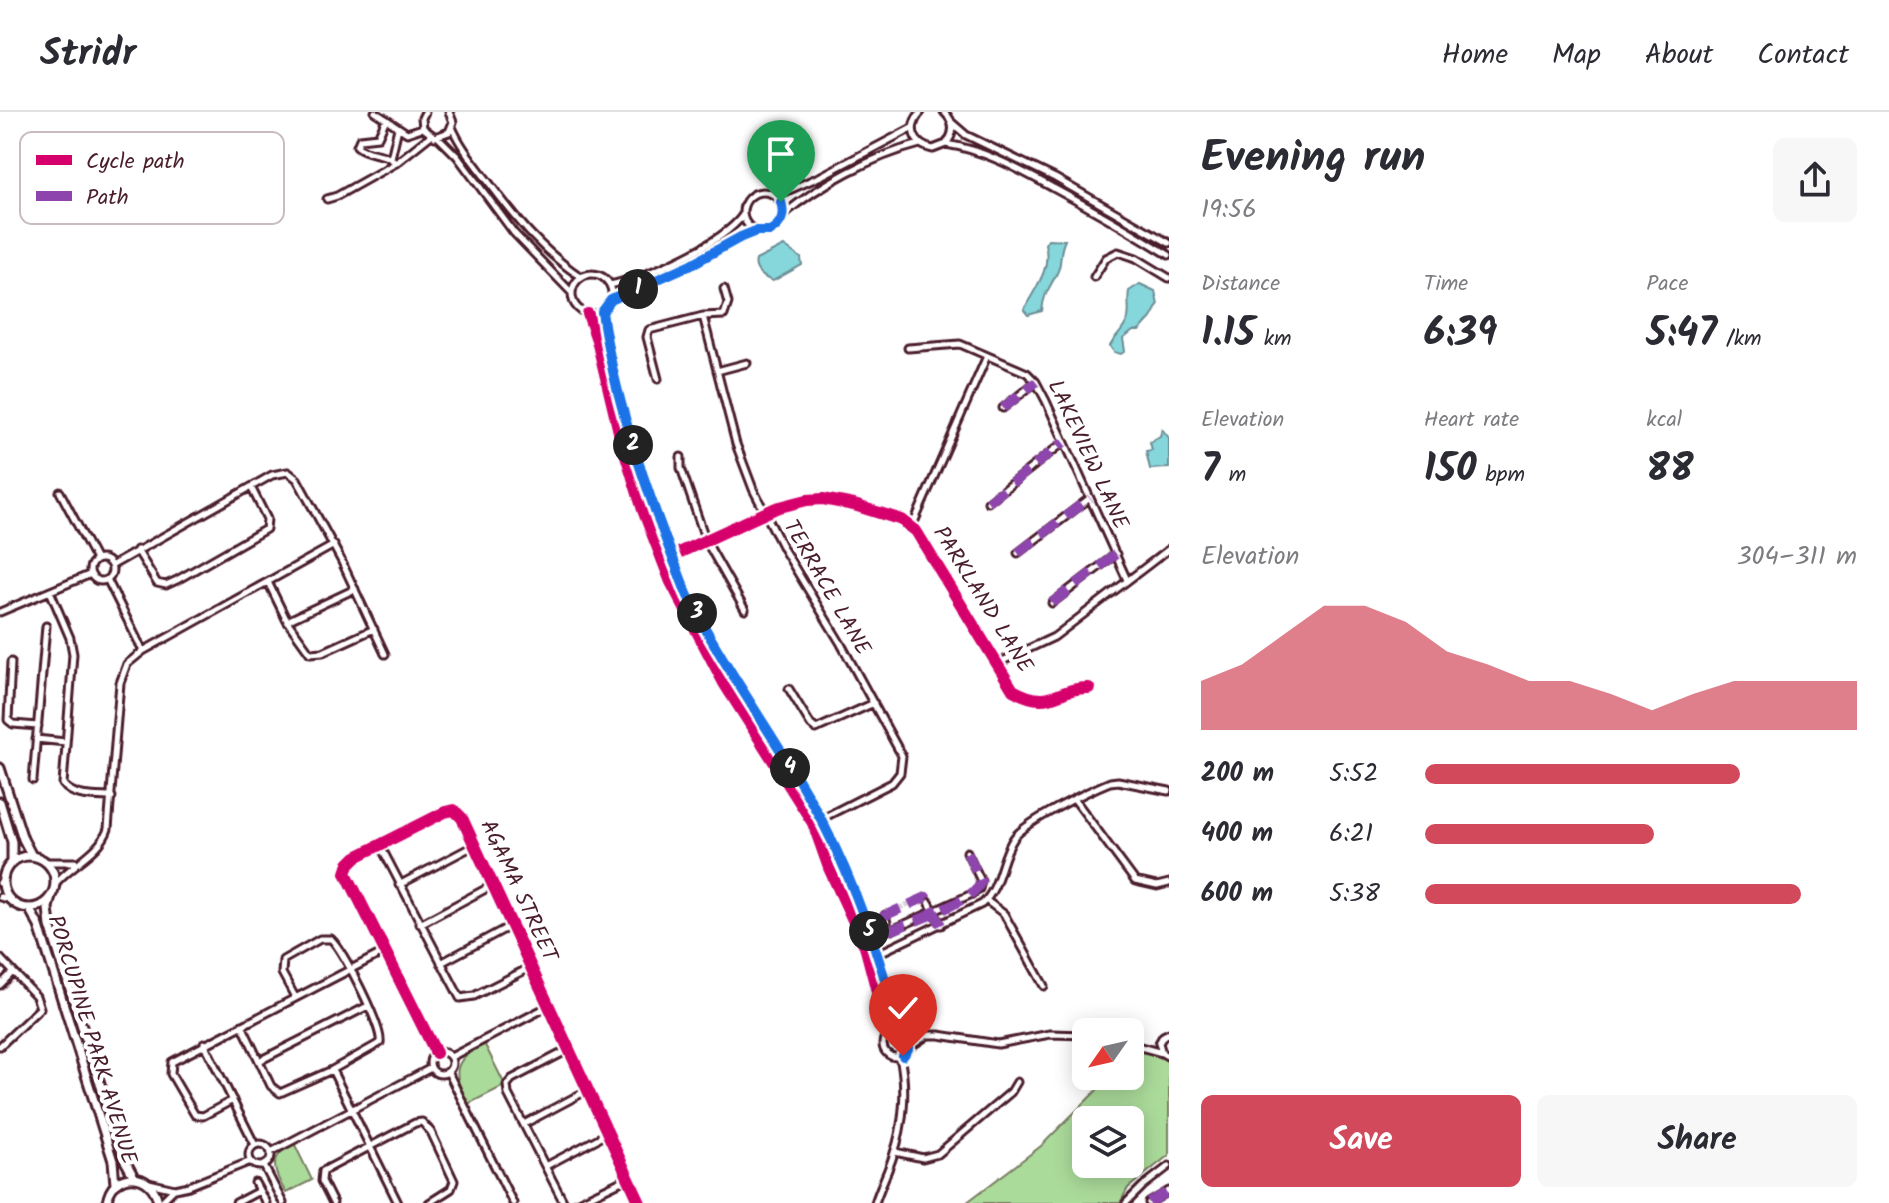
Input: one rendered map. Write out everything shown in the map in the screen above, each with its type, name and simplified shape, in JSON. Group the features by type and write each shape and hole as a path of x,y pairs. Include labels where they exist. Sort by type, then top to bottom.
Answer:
{"street":[{"path":"375,112 410,133 423,128"},
{"path":"449,112 452,127 465,151 523,227 537,244 581,277"},
{"path":"944,112 966,135 1055,178 1169,243"},
{"path":"917,113 912,128 915,140 920,144 933,149 946,144 980,152 1091,208 1169,255"},
{"path":"422,114 423,128 430,136 445,135 452,127"},
{"path":"386,119 378,137 360,139 357,146 394,161"},
{"path":"946,144 953,132 951,122"},
{"path":"394,161 398,128"},
{"path":"776,196 912,128"},
{"path":"327,199 337,196 430,136"},
{"path":"438,137 457,156 514,233 572,293"},
{"path":"783,215 880,156 920,144"},
{"path":"588,314 602,312 611,300 756,231 770,231 781,222 781,202 776,196 764,192 753,195 745,203 743,215 731,229 636,279 610,285"},
{"path":"743,215 747,224 756,231"},
{"path":"1094,277 1106,258 1114,252 1122,252 1169,278"},
{"path":"611,300 610,285 597,274 581,277 573,287 576,306 588,314 643,510 689,618 724,683 813,823 869,958 888,1033 882,1042 883,1050 889,1056 900,1057"},
{"path":"658,379 647,337 649,330 703,316 724,315 728,303 724,289"},
{"path":"602,312 632,441 655,516 687,593 726,667 821,819 855,890 908,1049"},
{"name":"TERRACE LANE","path":"703,316 742,463 764,514 900,749 903,762 900,773 892,783 813,823"},
{"name":"LAKEVIEW LANE","path":"908,348 954,343 1027,373 1036,382 1127,580"},
{"path":"912,527 987,356"},
{"path":"717,371 747,363"},
{"path":"1003,408 1036,382"},
{"path":"988,502 1064,442"},
{"path":"681,457 681,468 706,541 745,610"},
{"path":"111,566 277,473 288,472 297,479 334,545 385,654"},
{"path":"137,550 154,580 161,585 170,584 191,573 266,529 267,519 251,487"},
{"path":"60,492 96,560"},
{"path":"1018,553 1090,498"},
{"name":"PARKLAND LANE","path":"663,560 791,503 823,499 854,505 902,520 912,527 1013,690 1046,700 1073,689 1089,688"},
{"path":"0,897 29,908 42,905 51,896 55,884 105,837 112,797 121,676 127,664 143,651 334,545"},
{"path":"996,664 1048,640 1169,549"},
{"path":"1052,603 1116,554"},
{"path":"96,560 105,560 111,566 111,575 107,579 98,580 91,574 91,565 96,560"},
{"path":"0,612 91,574"},
{"path":"107,579 143,651"},
{"path":"268,582 287,621 305,649 314,654 374,629"},
{"path":"287,621 355,589"},
{"path":"50,591 70,638 73,654 63,780 65,787 76,794 112,797"},
{"path":"33,780 46,626"},
{"path":"11,662 8,720 13,724 38,726"},
{"path":"789,689 816,729 874,703"},
{"path":"36,739 66,742"},
{"path":"0,768 23,839 32,856"},
{"path":"869,958 976,909 987,901 1016,835 1026,827 1102,785 1118,781 1169,791"},
{"path":"1075,800 1135,881 1157,886 1169,883"},
{"path":"0,802 12,842 12,863"},
{"name":"AGAMA STREET","path":"436,1053 346,873 352,860 454,810 462,818 475,845 640,1203"},
{"path":"380,845 457,995 464,999 531,967"},
{"path":"399,885 475,845"},
{"path":"885,915 891,930 972,894 981,885 967,852"},
{"path":"11,900 2,880 18,859 32,856 46,862 76,862"},
{"path":"46,862 53,872 55,884"},
{"path":"420,924 493,885"},
{"name":"PORCUPINE PARK AVENUE","path":"51,896 48,908 50,926 124,1159 134,1177"},
{"path":"987,901 1004,914 1044,986"},
{"path":"929,902 941,925"},
{"name":"PORCUPINE PARK AVENUE","path":"29,908 39,926 113,1161 115,1184"},
{"path":"441,963 512,925"},
{"path":"242,1025 274,1089 280,1093 332,1070 380,1043 381,1035 350,970 335,942 326,937 283,960 282,973 295,997"},
{"path":"233,1100 203,1116 195,1115 171,1074 170,1065 176,1058 204,1043 384,952"},
{"path":"0,958 36,996 40,1008 0,1046"},
{"path":"0,985 13,972"},
{"path":"259,1061 368,1006"},
{"path":"451,1057 549,1006"},
{"path":"888,1033 998,1044 1050,1034 1072,1035"},
{"path":"1144,1043 1169,1033"},
{"path":"900,1057 929,1035"},
{"path":"1161,1038 1162,1053"},
{"path":"204,1043 255,1145"},
{"path":"1144,1047 1169,1057"},
{"path":"564,1203 508,1094 508,1082 570,1049"},
{"path":"445,1052 451,1057 448,1072 440,1074 431,1068 430,1060 436,1053 445,1052"},
{"path":"875,1203 895,1152 904,1092 900,1057"},
{"path":"271,1152 431,1068"},
{"path":"332,1070 398,1203"},
{"path":"448,1072 513,1203"},
{"path":"895,1152 923,1158 938,1154 1011,1092 1017,1082"},
{"path":"524,1124 588,1090"},
{"path":"333,1203 322,1181 323,1171 422,1122 428,1127 454,1181 451,1189 429,1203"},
{"path":"546,1166 608,1133"},
{"path":"263,1144 271,1152 270,1162 264,1166 256,1166 249,1153 255,1145 263,1144"},
{"path":"148,1182 155,1190 159,1203 175,1189 251,1161"},
{"path":"264,1166 283,1203"},
{"path":"1126,1203 1169,1166"},
{"path":"106,1201 115,1184 134,1177 175,1189"},
{"path":"576,1203 628,1178"},
{"path":"255,1183 266,1203"},
{"path":"236,1203 259,1191"},
{"path":"1149,1203 1169,1191"}],"green space":[{"path":"484,1043 504,1083 502,1087 468,1104 459,1084 458,1068 466,1055"},
{"path":"1144,1052 1153,1052 1169,1059 1169,1155 1144,1175 1144,1106 1081,1106 1096,1091 1144,1090"},
{"path":"1072,1115 1072,1178 1140,1178 1128,1188 1120,1203 966,1203 1041,1146"},
{"path":"294,1143 312,1180 286,1193 275,1165 280,1153"}],"water":[{"path":"1048,239 1065,240 1059,269 1042,311 1028,315 1024,310 1044,271"},
{"path":"784,246 801,258 802,265 773,281 758,271 756,260"},
{"path":"1140,284 1155,291 1158,305 1139,331 1133,331 1123,339 1125,351 1121,354 1114,352 1110,346 1128,318 1129,291"},
{"path":"1162,429 1169,438 1169,468 1150,469 1146,451 1152,450 1150,442 1160,436"}],"tunnel":[{"path":"885,915 923,897 929,902"}],"marked path":[{"path":"1003,408 1036,382"},
{"path":"988,502 1064,442"},
{"path":"1018,553 1090,498"},
{"path":"1052,603 1116,554"},
{"path":"941,925 926,897 884,916 892,930 928,916 942,910 968,896 981,881 967,852"},
{"path":"1149,1203 1169,1191"}],"cycle path":[{"path":"588,314 620,436 643,510 671,582 724,683 813,823 829,868 865,946 888,1033"},
{"path":"663,560 776,508 823,499 854,505 902,520 916,531 1013,690 1045,699 1089,688"},
{"path":"436,1053 346,873 356,857 454,810 462,818 640,1203"}],"route":[{"path":"781,202 781,222 770,231 756,231 741,237 692,264 611,300 602,312 623,411 655,516 677,571 726,667 808,797 846,869 878,954 900,1031 908,1039 908,1049 903,1056"}]}
